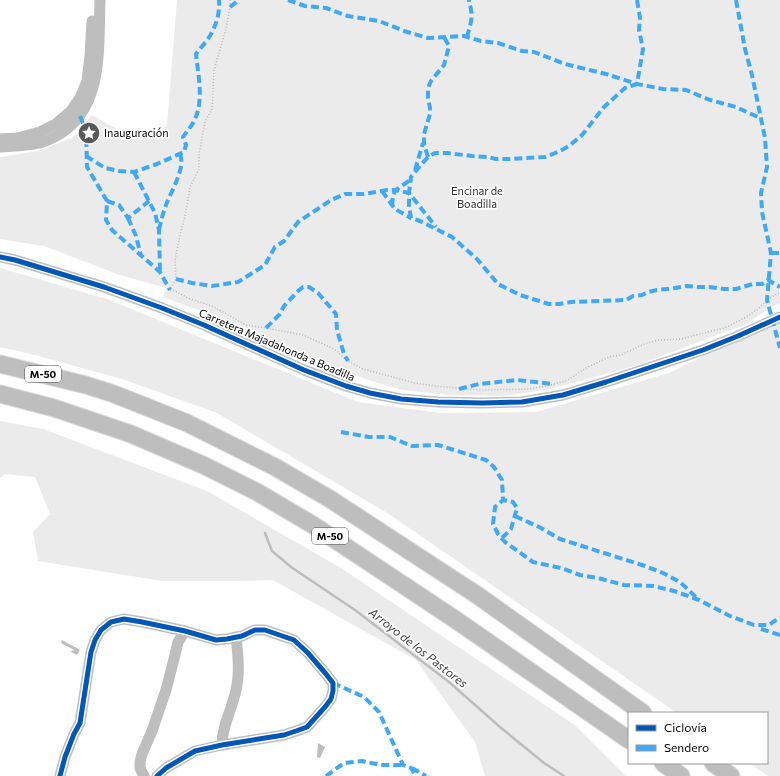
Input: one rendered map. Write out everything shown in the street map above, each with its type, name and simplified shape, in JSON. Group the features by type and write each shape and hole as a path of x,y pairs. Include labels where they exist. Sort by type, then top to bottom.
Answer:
{"highway":[{"path":"0,356 46,368 86,385"},
{"name":"M-50","path":"0,364 86,385 114,394 187,423 275,467 330,499 477,595 641,712"},
{"name":"M-50","path":"0,394 54,408 131,434 203,465 257,492 313,524 456,620 628,739"},
{"path":"664,764 681,776"},
{"path":"714,764 731,776"}],"street":[{"path":"0,138 17,138 40,132 56,124 71,111 80,98 87,81 93,0"},
{"path":"0,146 17,146 44,142 62,133 80,116 89,102 95,83 98,56 100,0"},
{"name":"Carretera Majadahonda a Boadilla","path":"0,257 15,260 104,287 162,308 204,325 304,370 346,386 370,393 401,399 438,402 522,402 563,395 640,372 703,350 780,317"},
{"path":"60,776 64,757 80,722 91,652 95,640 101,630 111,622 124,619 142,622 185,631 216,640 242,636 255,630 265,630 294,640 308,653 333,683 331,699 325,708 307,727 284,734 195,751 166,768 157,776"},
{"path":"144,776 140,768 142,754 152,731 166,690 178,642 185,631"},
{"path":"222,745 224,728 237,688 238,653 236,637"}],"path":[{"path":"230,0 226,29 214,70 212,110 205,121 198,155 199,169 190,187 176,260 176,279 170,290 214,307 246,325 303,335 334,349 348,361 363,369 415,383 480,390 530,389 568,380 586,368 609,357 621,355 644,344 659,340 681,339 727,327 746,317 758,309 767,300 780,292"}],"green space":[{"name":"Encinar de Boadilla","path":"177,0 780,0 780,303 769,308 745,325 638,365 550,389 504,396 450,395 403,390 371,381 320,362 242,326 163,297 166,288 117,274 44,246 0,239 0,157 38,151 72,138 92,115 134,139 157,134 167,125"},
{"path":"0,268 107,299 358,402 440,413 536,412 669,373 780,318 780,776 768,776 750,764 768,764 768,712 676,712 389,514 217,413 125,380 39,356 0,347"},
{"path":"0,421 43,429 207,491 341,568 576,726 626,776 485,776 475,742 416,660 273,580 162,581 38,561 33,532 50,514 35,477 5,474 0,478"}],"shaded area":[{"path":"62,640 80,650 77,655 71,652 74,650 61,643"},
{"path":"318,743 325,747 320,758 317,757"}],"waterway":[{"name":"Arroyo de los Pastores","path":"265,533 272,551 291,567 355,610 449,682 544,763 564,776"}],"marked path":[{"path":"86,156 105,168 134,172 184,152 186,145 183,137 194,122 198,111 200,95 196,54 212,32 218,17 219,0"},
{"path":"230,7 239,0"},
{"path":"288,0 305,6 326,8 348,16 379,21 404,31 428,38 464,36 481,41 498,43 522,51 534,52 565,64 606,74 637,84 663,89 686,90 710,100 736,107 760,118"},
{"path":"467,37 472,17 469,0"},
{"path":"637,0 640,18 639,30 643,49 637,84 625,88 604,107 582,135 569,146 545,157 496,159 447,153 435,153 428,157 411,177 409,193 411,218 452,237 477,259 498,284 520,295 549,304 626,300 633,296 642,295 648,292 687,286 736,289 753,284 762,284 768,280 780,287"},
{"path":"736,0 745,49 765,138 767,167 761,193 762,212 771,253 767,300 780,348"},
{"path":"428,157 424,144 424,134 430,114 428,88 431,81 444,65 449,46 444,37"},
{"path":"80,116 86,131 87,167 107,201 106,220 112,230 160,272 170,290"},
{"path":"415,170 423,143"},
{"path":"159,230 168,199 180,173 180,154"},
{"path":"134,172 155,213 159,230 160,272"},
{"path":"176,279 212,286 238,282 265,265 275,247 284,241 298,222 331,200 345,194 364,194 396,190 410,180"},
{"path":"392,206 393,195 396,190 409,193 436,227"},
{"path":"382,191 395,209 411,218"},
{"path":"107,201 119,205 128,218 149,201"},
{"path":"128,218 136,236 141,256"},
{"path":"771,253 780,253"},
{"path":"266,328 280,314 284,306 298,291 303,287 309,287 318,293 336,314 337,330 344,354 348,361"},
{"path":"459,389 479,384 517,380 553,384"},
{"path":"341,432 369,437 390,437 412,446 438,445 486,460 494,467 502,480 503,500"},
{"path":"502,538 511,529 517,508 513,502 503,500 495,507 493,524 498,534 505,542 533,562 624,585 653,586 674,591 699,600 730,616 754,625 769,625 780,617"},
{"path":"515,516 560,539 663,573 680,582 697,598"},
{"path":"761,629 780,635"},
{"path":"333,683 364,697 379,712 403,765 411,768 416,776"},
{"path":"326,776 344,763 362,761 381,765 403,765"},
{"path":"412,768 426,776"}],"cycle path":[{"path":"0,257 15,260 104,287 162,308 204,325 304,370 346,386 370,393 401,399 438,402 522,402 563,395 703,350 780,317"},
{"path":"60,776 65,757 80,723 91,652 95,640 101,630 111,622 124,619 142,622 185,631 216,640 242,636 255,630 265,630 294,640 308,653 333,683 331,699 307,727 284,735 195,751 166,768 157,776"}],"place":[{"name":"Inauguración","path":"89,133"}]}
